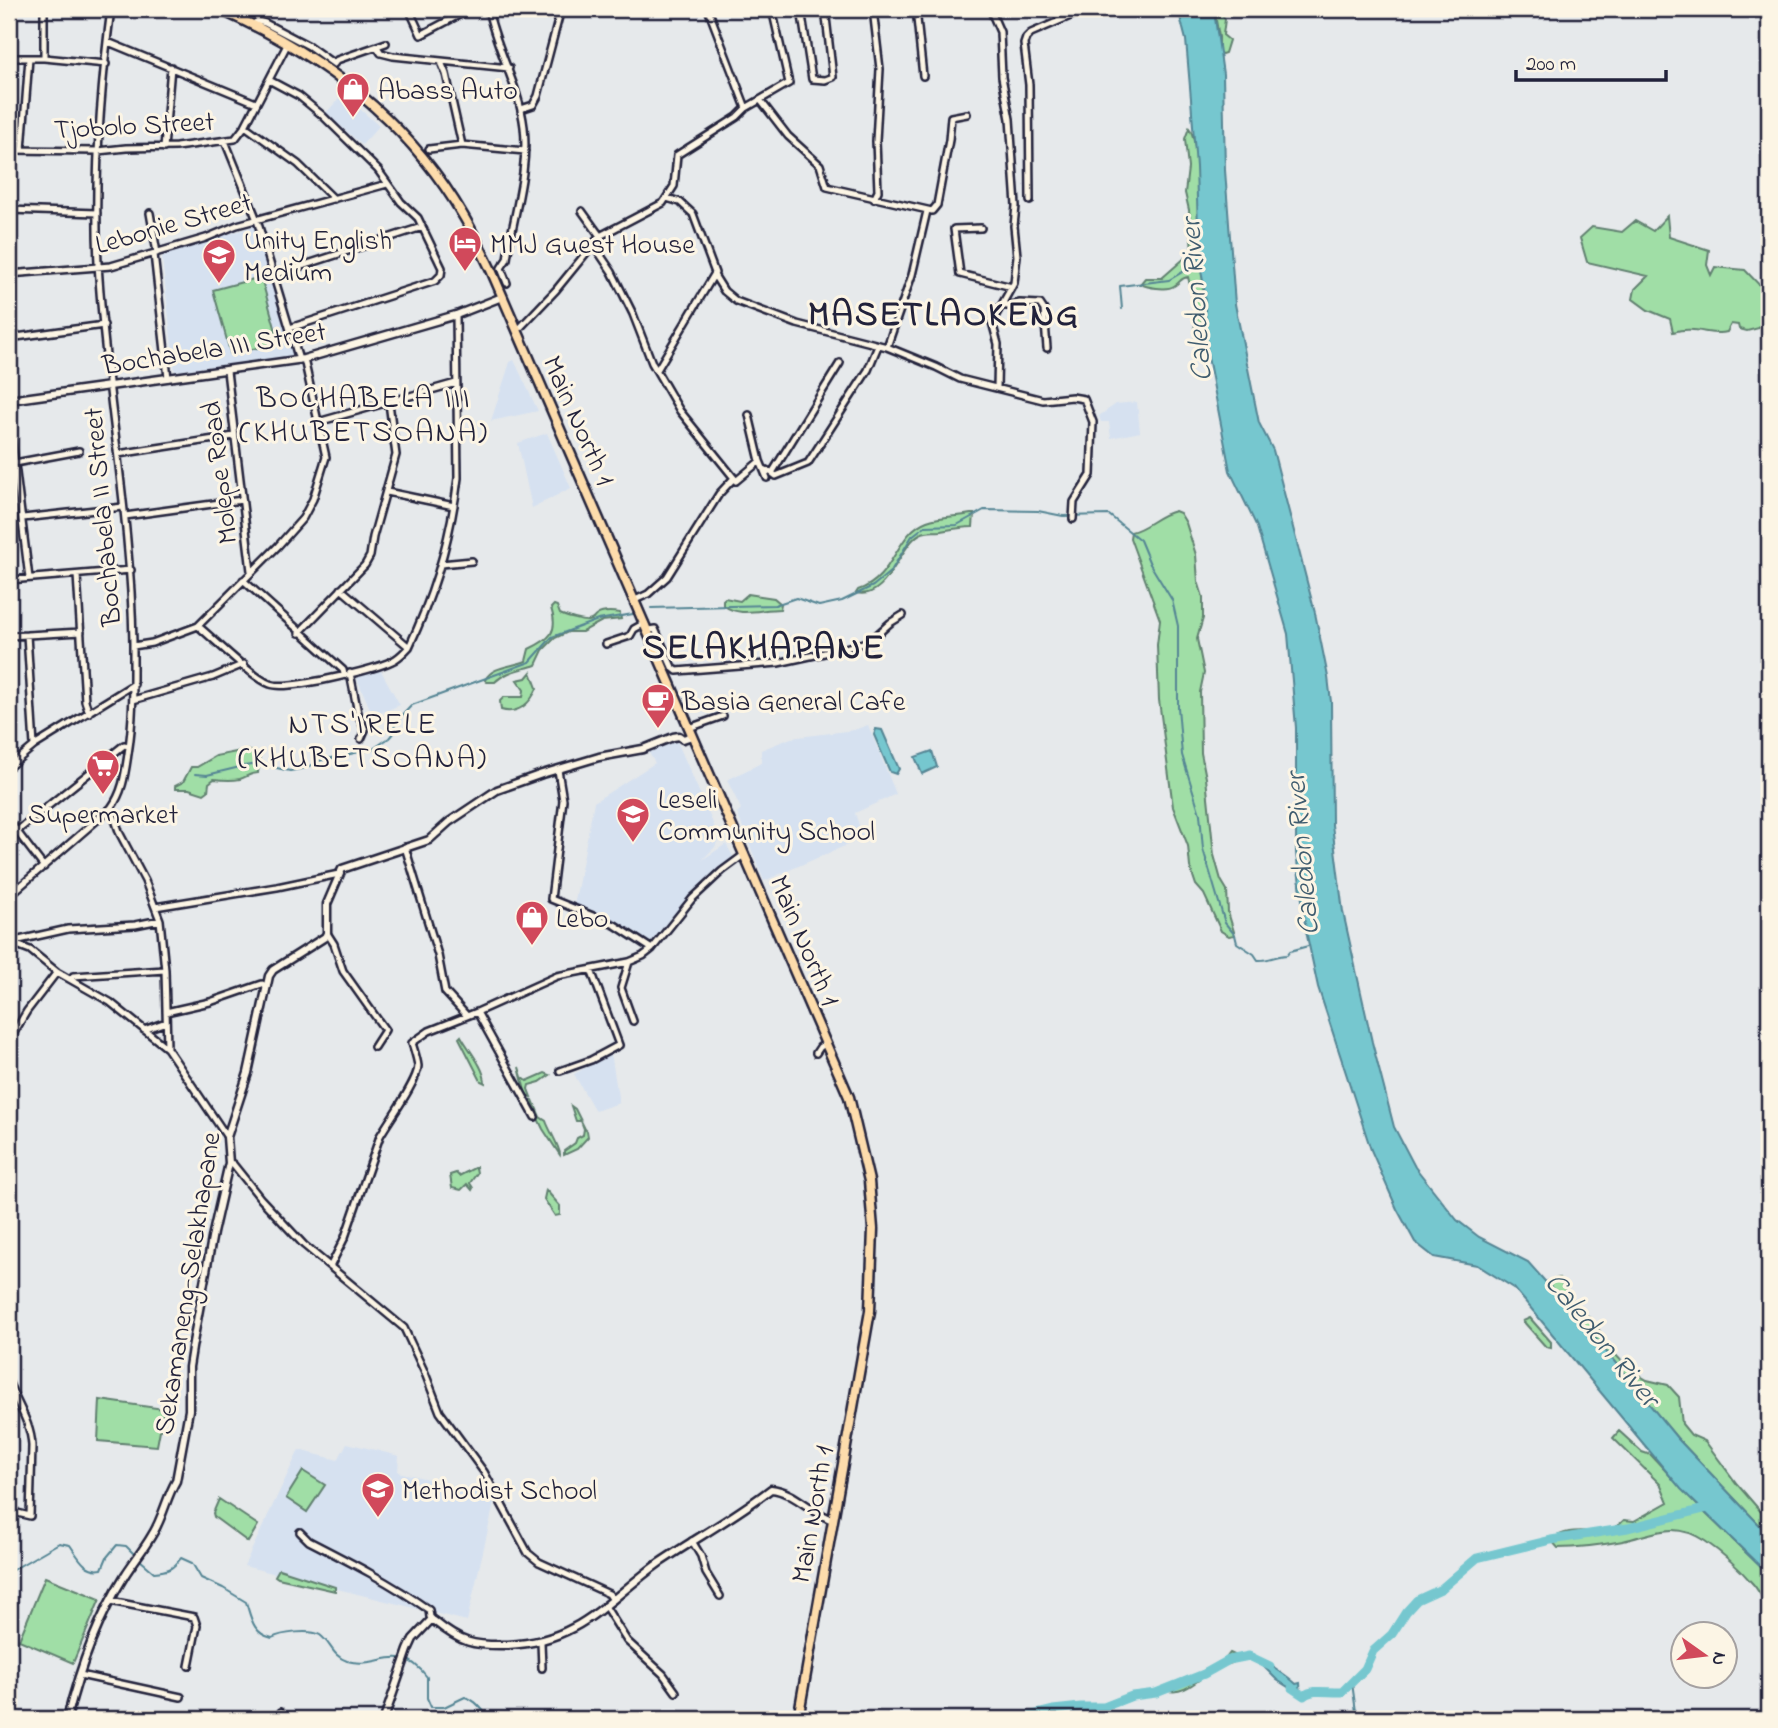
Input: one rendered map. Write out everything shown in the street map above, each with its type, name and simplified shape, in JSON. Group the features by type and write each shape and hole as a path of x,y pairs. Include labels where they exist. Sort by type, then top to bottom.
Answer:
{"main road":[{"name":"Main North 1","path":"219,9 288,43 355,89 406,138 432,169 463,214 494,278 635,600 849,1097 869,1181 873,1229 870,1311 798,1719"}],"street":[{"path":"44,9 44,58"},
{"name":"Bochabela II Street","path":"111,9 98,151 98,266 131,570 134,684 129,746 119,797 111,808"},
{"path":"409,9 421,35 470,9"},
{"path":"488,9 521,109 525,150 507,259 501,268 506,283"},
{"path":"521,109 530,107 538,96 561,9"},
{"path":"708,9 746,108"},
{"path":"516,332 556,290 600,236 663,203 674,186 677,155 737,117 746,108 789,83 772,9"},
{"path":"801,9 813,79 825,80 832,77 825,9"},
{"path":"873,9 880,69 876,141 878,191 874,199"},
{"path":"916,9 923,76"},
{"path":"957,9 971,9"},
{"path":"990,9 995,15 1000,32 1003,77 1010,119 1017,256 1012,287 992,322 998,344 997,388"},
{"path":"1030,201 1029,85 1024,44 1031,33 1080,12"},
{"path":"253,24 258,21 265,23 309,46 334,64 337,60 386,43"},
{"path":"108,42 256,103"},
{"name":"Tjobolo Street","path":"9,150 98,151 164,148 225,141 239,136 288,43"},
{"path":"377,47 381,53 509,68"},
{"path":"9,58 44,58 106,64"},
{"path":"22,150 29,58"},
{"path":"441,62 462,145"},
{"path":"164,148 171,67"},
{"path":"269,80 299,96 378,170 418,218 442,268 441,275 435,281 290,328"},
{"path":"761,101 788,136 820,165 827,187 927,211 932,211 937,205 951,117 967,114"},
{"path":"245,125 298,164 334,200"},
{"path":"133,646 152,643 198,626 303,519 313,499 326,457 302,360 257,220 225,141"},
{"path":"429,149 462,145 525,150"},
{"name":"Lebonie Street","path":"9,274 111,266 257,220 387,184"},
{"path":"667,198 680,202 693,214 714,275 724,291 737,301 797,324 887,348 960,379 1043,400 1080,397 1085,401 1093,422 1091,475 1074,502 1073,516"},
{"path":"9,210 97,213"},
{"path":"582,211 600,236"},
{"path":"887,348 912,275 927,211"},
{"path":"149,213 156,254 168,378"},
{"path":"274,275 398,237 422,227"},
{"path":"981,228 954,229 960,274 1012,287"},
{"path":"593,244 601,253 633,314 657,370 680,411 736,481 760,461"},
{"path":"494,278 504,273"},
{"path":"657,370 714,275"},
{"name":"Bochabela III Street","path":"9,400 302,360 456,315 502,298"},
{"path":"1004,303 1006,306 1020,303 1040,304 1044,310 1047,348"},
{"path":"198,626 257,677 273,686 283,687 347,674 393,660 409,648 441,564 458,478 456,315"},
{"path":"9,338 104,325"},
{"path":"764,469 776,476 808,463 868,370 878,346"},
{"path":"772,473 840,363"},
{"name":"Molepe Road","path":"227,371 251,571"},
{"path":"318,422 456,383"},
{"path":"299,633 365,565 370,556 396,454 389,403"},
{"path":"749,415 766,478"},
{"path":"9,416 29,578"},
{"path":"118,454 234,436"},
{"path":"15,463 79,451"},
{"path":"635,600 649,594 667,577 679,562 719,494 734,478"},
{"path":"387,492 454,506"},
{"path":"125,516 242,500"},
{"path":"23,517 123,507"},
{"path":"441,564 472,561"},
{"path":"9,580 131,570"},
{"path":"78,575 85,701 89,713"},
{"path":"243,580 347,674 365,730 361,739"},
{"path":"341,589 409,648"},
{"path":"606,644 630,636 634,629 646,626 655,629 672,667 677,671 778,663 870,641 903,615"},
{"path":"9,636 81,632"},
{"path":"27,635 34,746"},
{"path":"133,700 213,677 243,664"},
{"path":"9,765 34,746 134,684"},
{"path":"373,1047 385,1030 344,971 327,933 327,904 342,869 429,840 449,822 497,790 599,757 643,749 673,737 683,739 690,732 723,716"},
{"path":"17,831 124,745 129,746"},
{"path":"558,770 563,800 551,899 615,925 652,950"},
{"path":"9,896 111,808 120,834 137,863 160,920 165,970 167,1048"},
{"path":"9,821 44,867"},
{"path":"405,847 438,955 445,992 467,1016"},
{"path":"331,1265 345,1237 380,1136 415,1080 418,1063 412,1043 429,1031 557,976 629,962 652,950 692,899 745,854"},
{"path":"155,907 339,874"},
{"path":"17,943 19,940 68,929 127,926 160,920"},
{"name":"Sekamaneng-Selakhapane","path":"67,1719 80,1675 110,1601 125,1574 155,1532 170,1490 176,1481 189,1410 192,1348 229,1163 227,1137 248,1073 267,986 273,970 325,937 327,933"},
{"path":"9,942 30,950 57,972 72,978 110,1002 167,1048 227,1137"},
{"path":"629,962 621,988 634,1021"},
{"path":"72,978 165,970"},
{"path":"560,1071 591,1060 619,1045 591,970"},
{"path":"9,1041 27,1011 57,972"},
{"path":"166,1012 210,1002 261,984 267,986"},
{"path":"478,1012 535,1116"},
{"path":"144,1030 166,1022"},
{"path":"816,1053 826,1044"},
{"path":"229,1163 233,1164 304,1245 404,1328 440,1412 484,1472 528,1553 539,1562 609,1594 613,1600"},
{"path":"9,1383 27,1422 32,1446 30,1516 9,1511"},
{"path":"300,1532 309,1541 391,1584 429,1610 434,1621 464,1642 499,1645 541,1642 578,1626 648,1572 771,1489 795,1498 822,1517 833,1520"},
{"path":"692,1541 720,1596"},
{"path":"110,1601 194,1617 197,1626 189,1666"},
{"path":"605,1606 627,1641 663,1674 676,1692"},
{"path":"384,1719 408,1650 424,1626 434,1621"},
{"path":"541,1642 542,1668"},
{"path":"80,1675 181,1697"}],"shaded area":[{"name":"Abass Auto","path":"343,94 379,126 362,145 326,113"},
{"name":"Unity English Medium","path":"255,226 296,355 175,371 162,258 165,253"},
{"path":"514,360 538,411 491,421 510,362"},
{"path":"1137,402 1140,432 1111,438 1109,422 1101,422 1099,416 1116,404"},
{"path":"547,433 571,488 532,508 518,443"},
{"path":"380,669 400,705 373,716 356,676"},
{"path":"868,725 896,794 855,813 863,838 764,881 737,813 741,809 727,780 761,763 761,750 791,738 854,730"},
{"name":"Leseli Community School","path":"676,739 719,837 715,847 702,860 726,844 734,858 696,891 651,945 614,923 574,906 594,802 655,763 648,751"},
{"path":"609,1055 612,1059 619,1103 595,1111 574,1074"},
{"name":"Methodist School","path":"347,1443 399,1456 398,1472 496,1495 467,1621 244,1566 299,1450 338,1460"}],"green space":[{"path":"1214,9 1218,9 1225,19 1223,35 1229,40 1225,53 1222,54 1219,53"},
{"path":"1189,128 1193,136 1197,167 1199,250 1196,254 1192,251 1185,193 1188,168 1185,139"},
{"path":"1667,216 1669,237 1709,250 1707,265 1711,275 1715,267 1745,270 1765,291 1769,290 1769,317 1762,321 1759,328 1747,331 1731,324 1727,332 1721,333 1689,330 1673,332 1670,319 1648,310 1633,299 1635,289 1648,276 1587,262 1580,238 1592,227 1622,232 1635,221 1653,231"},
{"path":"1187,256 1201,268 1204,286 1201,347 1198,348 1194,330 1197,314 1188,277 1166,288 1140,284 1145,278 1162,278"},
{"path":"261,277 279,342 231,355 213,290"},
{"path":"1175,511 1180,513 1186,523 1196,555 1198,581 1203,597 1203,618 1197,639 1204,673 1200,692 1201,753 1214,855 1221,880 1227,890 1228,912 1235,935 1229,936 1221,931 1204,894 1196,885 1190,867 1188,846 1173,807 1159,700 1157,645 1160,620 1130,538 1131,532"},
{"path":"974,514 973,527 920,534 877,589 856,593 880,576 916,527 932,519"},
{"path":"748,594 774,598 781,604 780,609 743,612 723,605 725,598 740,601"},
{"path":"554,605 560,614 582,621 590,621 599,614 608,612 620,613 621,619 602,621 582,632 568,632 555,638 543,650 536,665 509,673 495,682 487,682 485,680 492,672 526,661 529,649 551,634 554,623 551,608"},
{"path":"531,672 537,688 531,698 513,711 501,710 500,701 504,697 523,697 524,690 517,680 526,678"},
{"path":"246,750 260,754 258,773 237,780 214,779 204,794 189,789 175,789 175,786 183,782 191,767 197,767 216,756"},
{"path":"461,1036 479,1065 485,1083 481,1081 459,1038"},
{"path":"519,1067 522,1077 527,1081 545,1073 550,1075 529,1085 531,1097 526,1095"},
{"path":"529,1100 533,1100 540,1117 546,1121 560,1155 543,1129"},
{"path":"571,1106 575,1109 581,1121 576,1121"},
{"path":"581,1121 588,1137 577,1149 564,1155 564,1151 583,1135"},
{"path":"476,1167 477,1173 470,1183 472,1190 467,1184 461,1190 452,1188 450,1175 456,1173 459,1176"},
{"path":"546,1190 560,1206 560,1215 555,1216 544,1199"},
{"path":"1559,1278 1569,1296 1596,1325 1610,1349 1630,1370 1647,1380 1668,1385 1679,1397 1682,1424 1691,1435 1705,1441 1737,1484 1769,1519 1769,1535 1677,1438 1546,1282"},
{"path":"1530,1318 1551,1342 1551,1348 1546,1347 1523,1321"},
{"path":"100,1400 164,1409 157,1446 98,1441"},
{"path":"1619,1431 1642,1452 1651,1455 1699,1507 1769,1575 1769,1605 1748,1578 1724,1555 1705,1541 1683,1531 1664,1530 1623,1541 1574,1547 1558,1548 1551,1540 1570,1532 1607,1530 1624,1520 1634,1521 1668,1502 1661,1485 1613,1438"},
{"path":"303,1471 325,1485 307,1512 286,1498"},
{"path":"219,1499 258,1525 248,1542 214,1517"},
{"path":"279,1569 335,1587 335,1591 278,1578 275,1576"},
{"path":"45,1577 100,1599 73,1663 19,1640"},
{"path":"1230,1653 1241,1658 1215,1669 1185,1689 1166,1690 1222,1663"}],"water":[{"name":"Caledon River","path":"1178,9 1214,9 1223,74 1225,170 1235,304 1259,423 1273,450 1315,613 1328,677 1331,702 1332,825 1343,912 1394,1127 1415,1167 1457,1220 1479,1237 1528,1262 1596,1339 1677,1438 1769,1535 1769,1575 1681,1489 1514,1288 1477,1265 1434,1257 1415,1242 1371,1150 1318,987 1306,931 1296,853 1296,728 1288,634 1257,527 1230,471 1207,352 1204,286 1199,261 1191,99 1186,40"},
{"path":"876,729 882,730 899,769 896,774 890,772 874,735"},
{"path":"932,751 937,767 922,774 915,757"},
{"path":"1262,1661 1296,1684 1300,1683 1301,1695 1277,1680 1261,1664"}],"waterway":[{"name":"Caledon River","path":"1122,309 1120,286 1169,280 1201,261"},
{"name":"Caledon River","path":"651,608 775,605 796,598 819,606 842,601 873,586 891,571 912,536 925,526 957,525 984,510 1038,511 1063,516 1109,515 1140,540 1150,564 1172,600 1178,626 1178,707 1182,755 1200,814 1203,849 1225,923 1235,935 1237,943 1254,954 1258,960 1287,955 1290,951 1308,946"},
{"path":"195,774 207,775 259,764 290,771 306,768 318,761 373,749 389,738 394,732 395,723 412,705 530,662 552,637 598,620 633,614"},
{"path":"1292,1688 1304,1696 1317,1691 1342,1692 1365,1669 1373,1651 1392,1634 1417,1600 1441,1589 1477,1558 1551,1540 1628,1528 1712,1507"},
{"path":"9,1572 59,1543 70,1545 83,1563 96,1569 102,1569 107,1557 117,1545 126,1546 135,1555"},
{"path":"140,1560 154,1572 170,1569 181,1558 192,1563 201,1578 246,1602 254,1624 266,1636 272,1638 296,1632 310,1632 324,1638 338,1656 347,1661 359,1663 389,1658 407,1660 427,1677 427,1698 431,1707 444,1707 465,1697 476,1703 491,1719"},
{"path":"1016,1719 1053,1710 1104,1707 1132,1696 1156,1693 1204,1674 1229,1660 1249,1656 1270,1666"},
{"path":"1352,1683 1357,1719"}],"place":[{"name":"Abass Auto","path":"353,119"},
{"name":"MMJ Guest House","path":"465,273"},
{"name":"Unity English Medium","path":"219,285"},
{"name":"Basia General Cafe","path":"658,730"},
{"name":"Supermarket","path":"103,796"},
{"name":"Leseli Community School","path":"633,844"},
{"name":"Lebo","path":"532,947"},
{"name":"Methodist School","path":"378,1519"}],"district":[{"name":"MASETLAOKENG","path":"944,313"},
{"name":"BOCHABELA III (KHUBETSOANA)","path":"364,414"},
{"name":"SELAKHAPANE","path":"764,646"},
{"name":"NTS'IRELE (KHUBETSOANA)","path":"363,740"}]}
